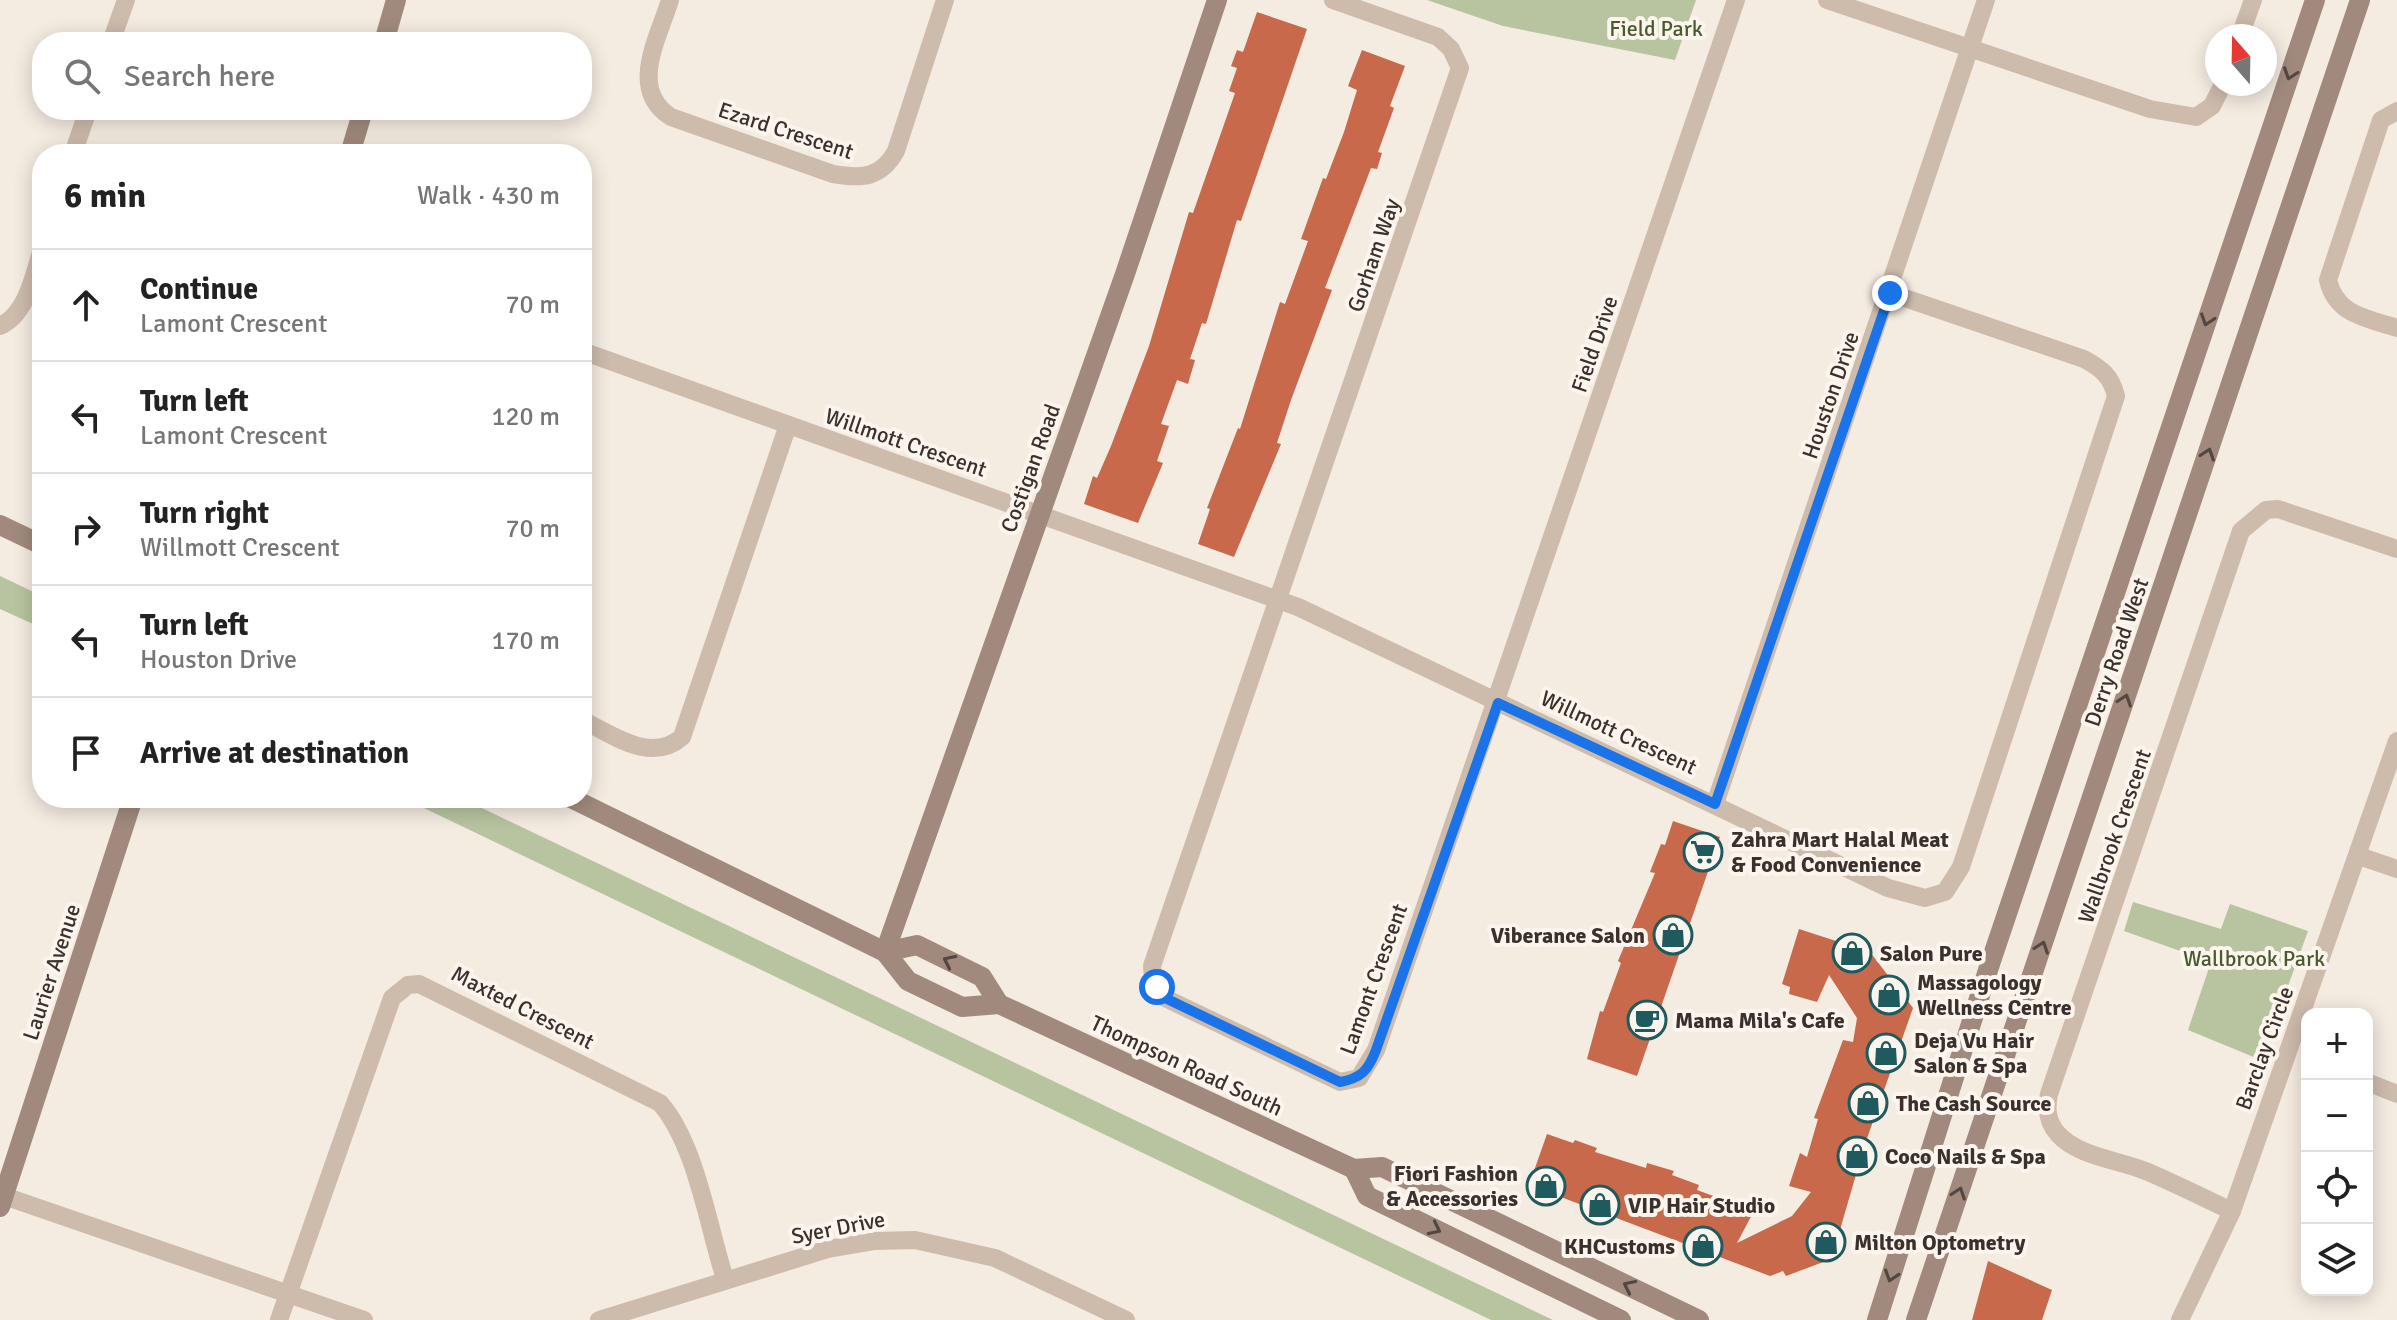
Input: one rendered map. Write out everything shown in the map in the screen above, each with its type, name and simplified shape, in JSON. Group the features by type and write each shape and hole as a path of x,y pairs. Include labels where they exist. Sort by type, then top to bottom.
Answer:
{"main road":[{"path":"387,32 396,0"},
{"name":"Costigan Road","path":"885,952 1120,287 1217,0"},
{"name":"Derry Road West","path":"1877,1320 1989,967 2315,0"},
{"name":"Derry Road West","path":"1916,1320 2360,0"},
{"path":"353,144 360,120"},
{"path":"0,525 32,540"},
{"name":"Laurier Avenue","path":"2,1202 130,808"},
{"name":"Thompson Road South","path":"591,808 885,952 908,981 962,1007 999,1004 1354,1169 1382,1167 1699,1320"},
{"name":"Thompson Road South","path":"885,952 917,945 982,977 999,1004"},
{"path":"1354,1169 1367,1196 1621,1320"}],"street":[{"path":"115,32 126,0"},
{"name":"Ezard Crescent","path":"670,0 647,77 648,93 657,108 671,117 833,174 856,178 876,175 889,165 945,0"},
{"name":"Gorham Way","path":"1276,599 1344,416 1460,68 1451,49 1438,37 1333,0"},
{"name":"Field Drive","path":"1498,703 1736,0"},
{"path":"1827,0 2150,109 2196,117 2212,106 2217,96"},
{"name":"Houston Drive","path":"1715,804 1890,293 1986,0"},
{"path":"2244,24 2253,0"},
{"path":"2397,111 2381,120 2328,280 2331,294 2344,310 2397,328"},
{"path":"76,144 85,120"},
{"path":"0,326 13,318 21,306 32,276"},
{"name":"Willmott Crescent","path":"592,355 1276,599 1910,895 1925,898 1945,892 1961,867 2116,396 2112,381 2101,368 2084,359 1890,293"},
{"path":"592,724 649,750 672,745 682,737 788,425"},
{"name":"Wallbrook Crescent","path":"2232,1211 2145,1171 2073,1146 2057,1133 2050,1120 2046,1110 2049,1094 2241,531 2266,510 2278,509 2397,549"},
{"name":"Lamont Crescent","path":"1276,599 1157,952 1153,978 1163,997 1340,1082 1359,1078 1370,1065 1498,703"},
{"name":"Barclay Circle","path":"2180,1320 2232,1211 2397,741"},
{"path":"2359,856 2397,869"},
{"name":"Maxted Crescent","path":"287,1294 392,998 408,985 419,984 660,1103 683,1143 725,1279"},
{"path":"2289,1051 2301,1056"},
{"path":"2373,1084 2397,1094"},
{"path":"2,1202 364,1320"},
{"name":"Syer Drive","path":"599,1320 828,1249 875,1241 915,1240 995,1258 1126,1320"},
{"path":"279,1320 287,1294"}],"green space":[{"name":"Field Park","path":"1427,0 1696,0 1675,60 1503,26"},
{"path":"0,576 32,591 32,623 0,609"},
{"path":"424,808 482,808 1553,1320 1491,1320"},
{"name":"Wallbrook Park","path":"2133,902 2221,929 2230,904 2308,931 2261,1060 2188,1030 2211,962 2124,931"}],"building":[{"path":"1257,12 1307,29 1241,221 1237,220 1206,324 1202,323 1190,359 1195,360 1188,384 1177,380 1161,424 1169,426 1157,461 1163,463 1138,523 1084,504 1093,476 1097,478 1111,446 1149,346 1189,212 1193,213 1235,93 1229,91 1237,68 1231,66 1237,50 1243,52"},
{"path":"1362,50 1405,66 1390,106 1394,108 1378,152 1382,153 1377,169 1371,168 1325,288 1332,290 1291,400 1277,443 1281,444 1234,557 1198,544 1210,509 1207,508 1240,429 1280,302 1285,304 1308,241 1301,239 1344,132 1357,90 1348,86"},
{"path":"1673,821 1720,837 1637,1076 1587,1059 1600,1011 1603,1012 1621,963 1618,961 1655,873 1650,872 1661,844 1665,845"},
{"path":"1799,929 1870,952 1913,1008 1864,1147 1835,1247 1823,1251 1826,1261 1786,1276 1783,1271 1770,1276 1529,1185 1547,1134 1573,1143 1575,1140 1597,1148 1595,1152 1646,1168 1647,1163 1674,1171 1672,1175 1699,1185 1697,1190 1754,1211 1737,1243 1792,1216 1811,1192 1789,1186 1800,1153 1807,1157 1818,1119 1814,1118 1843,1040 1853,1042 1857,1018 1829,975 1817,1002 1789,994 1790,987 1782,984"},
{"path":"1988,1261 2052,1290 2042,1320 1972,1320"}],"place":[{"name":"Zahra Mart Halal Meat & Food Convenience","path":"1703,852"},
{"name":"Viberance Salon","path":"1673,935"},
{"name":"Salon Pure","path":"1852,953"},
{"name":"Massagology Wellness Centre","path":"1889,995"},
{"name":"Mama Mila's Cafe","path":"1647,1020"},
{"name":"Deja Vu Hair Salon & Spa","path":"1886,1053"},
{"name":"The Cash Source","path":"1868,1103"},
{"name":"Coco Nails & Spa","path":"1857,1156"},
{"name":"Fiori Fashion & Accessories","path":"1546,1186"},
{"name":"VIP Hair Studio","path":"1600,1205"},
{"name":"Milton Optometry","path":"1826,1242"},
{"name":"KHCustoms","path":"1703,1246"}],"route":[{"path":"1157,987 1163,997 1340,1082 1359,1078 1370,1065 1376,1050 1498,703 1715,804 1890,293"}]}
